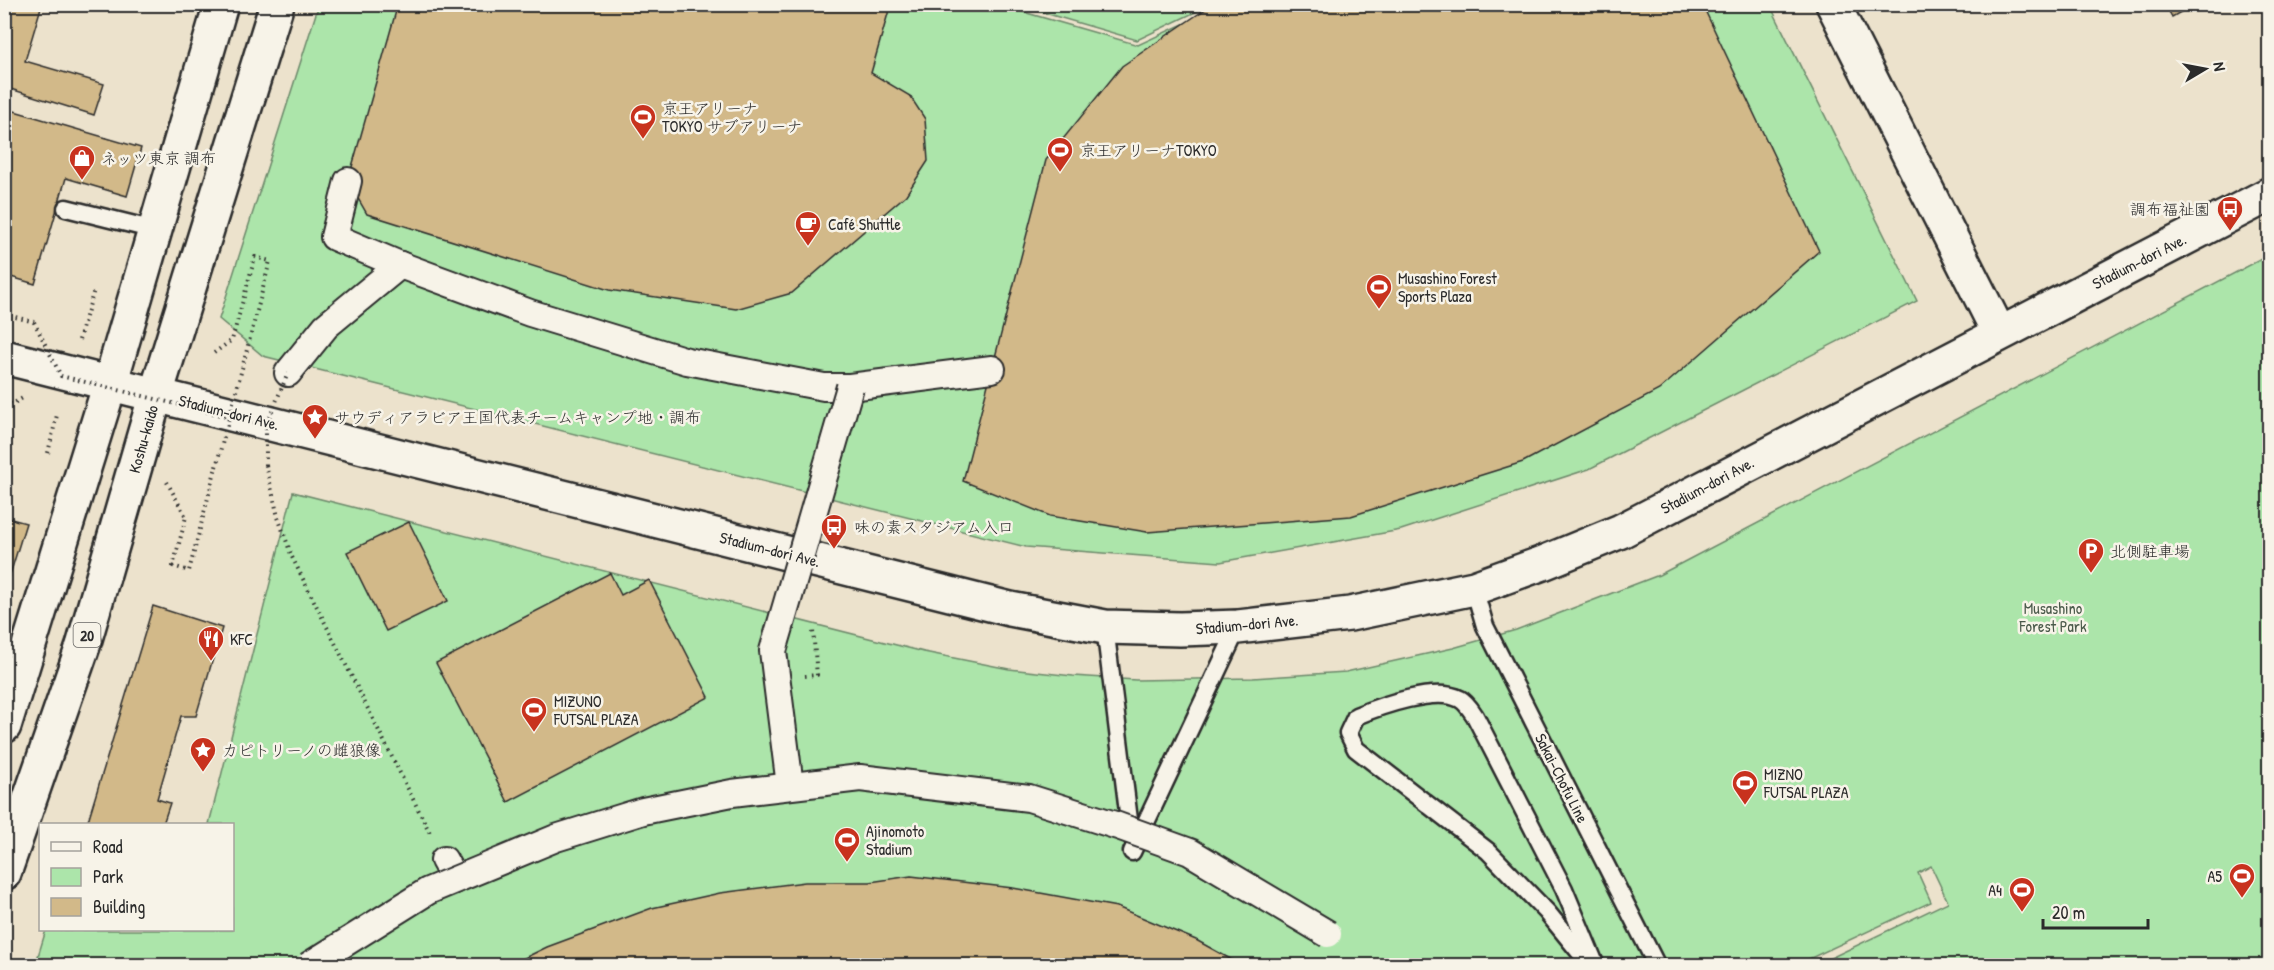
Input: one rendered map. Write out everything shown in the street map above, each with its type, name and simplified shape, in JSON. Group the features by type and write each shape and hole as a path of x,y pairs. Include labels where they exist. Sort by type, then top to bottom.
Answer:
{"main road":[{"path":"4,726 110,384 221,4"},
{"name":"Koshu-kaido","path":"4,873 83,646 156,394 277,4"},
{"path":"1833,4 1999,333"},
{"name":"Stadium-dori Ave.","path":"110,384 1010,609 1104,627 1180,629 1238,627 1350,614 1474,588 1543,563 1620,531 2270,194"},
{"path":"4,357 110,384"}],"street":[{"path":"348,181 334,237 400,265 530,313 687,361 824,387 850,387 992,369"},
{"path":"288,372 326,326 400,265"},
{"path":"790,786 773,651 850,387"},
{"path":"308,966 428,891 450,870 644,811 732,792 860,778 1029,798 1118,826 1190,852 1328,934"}],"lane":[{"path":"66,208 155,230"},
{"name":"Sakai-Chofu Line","path":"1474,588 1485,626 1657,966"},
{"path":"1104,627 1132,852 1238,627"},
{"path":"1591,966 1547,912 1488,850 1356,749 1348,734 1356,716 1377,707 1414,698 1444,694 1461,699 1475,716 1564,889 1596,966"}],"path":[{"path":"167,482 186,517 173,566 189,571 270,261 255,257 232,340 214,353"},
{"path":"79,340 94,290"},
{"path":"4,314 34,322 62,376 266,426"},
{"path":"288,372 266,426 266,465 278,518 292,557 450,870"},
{"path":"4,402 12,404"},
{"path":"48,453 57,415"}],"green space":[{"name":"京王アリーナTOKYO","path":"319,4 999,5 1138,45 1224,5 1770,5 1917,301 1589,469 1401,530 1220,562 1026,547 263,356 219,319"},
{"path":"1017,5 1210,5 1137,40"},
{"name":"Musashino Forest Park","path":"2269,255 2269,965 1816,965 1948,902 1931,866 1918,873 1931,902 1796,965 35,966 46,931 234,931 234,823 209,823 293,492 924,652 1009,669 1136,680 1253,678 1346,672 1453,648 1516,630 1659,575"}],"building":[{"path":"4,4 42,4 25,61 104,84 94,115 4,87"},
{"name":"京王アリーナ TOKYO サブアリーナ","path":"398,4 869,4 889,10 871,73 910,96 925,119 928,161 906,195 792,293 736,309 609,290 367,214 348,181"},
{"name":"Musashino Forest Sports Plaza","path":"1213,4 1702,4 1819,251 1659,390 1523,462 1351,516 1147,532 1050,516 963,481 1046,160 1122,66"},
{"path":"2165,4 2195,4 2172,17"},
{"path":"4,108 141,148 127,196 66,178 35,284 4,275"},
{"path":"4,517 26,523 4,594"},
{"path":"409,522 448,601 386,631 347,552"},
{"path":"610,573 621,595 649,580 709,697 508,802 436,663"},
{"path":"153,606 222,628 196,716 181,716 157,799 170,803 163,823 87,823"},
{"path":"911,876 1013,888 1117,907 1196,940 1243,966 508,966 547,947 652,908 720,893 805,882 870,882"}],"place":[{"name":"京王アリーナ TOKYO サブアリーナ","path":"643,140"},
{"name":"京王アリーナTOKYO","path":"1060,173"},
{"name":"ネッツ東京 調布","path":"82,181"},
{"name":"調布福祉園","path":"2230,232"},
{"name":"Café Shuttle","path":"808,247"},
{"name":"Musashino Forest Sports Plaza","path":"1379,310"},
{"name":"サウディアラビア王国代表チームキャンプ地・調布","path":"315,440"},
{"name":"味の素スタジアム入口","path":"834,550"},
{"name":"北側駐車場","path":"2091,574"},
{"name":"KFC","path":"211,662"},
{"name":"MIZUNO FUTSAL PLAZA","path":"534,733"},
{"name":"カピトリーノの雌狼像","path":"203,773"},
{"name":"MIZNO FUTSAL PLAZA","path":"1745,806"},
{"name":"Ajinomoto Stadium","path":"847,863"},
{"name":"A5","path":"2242,899"},
{"name":"A4","path":"2022,913"}]}
